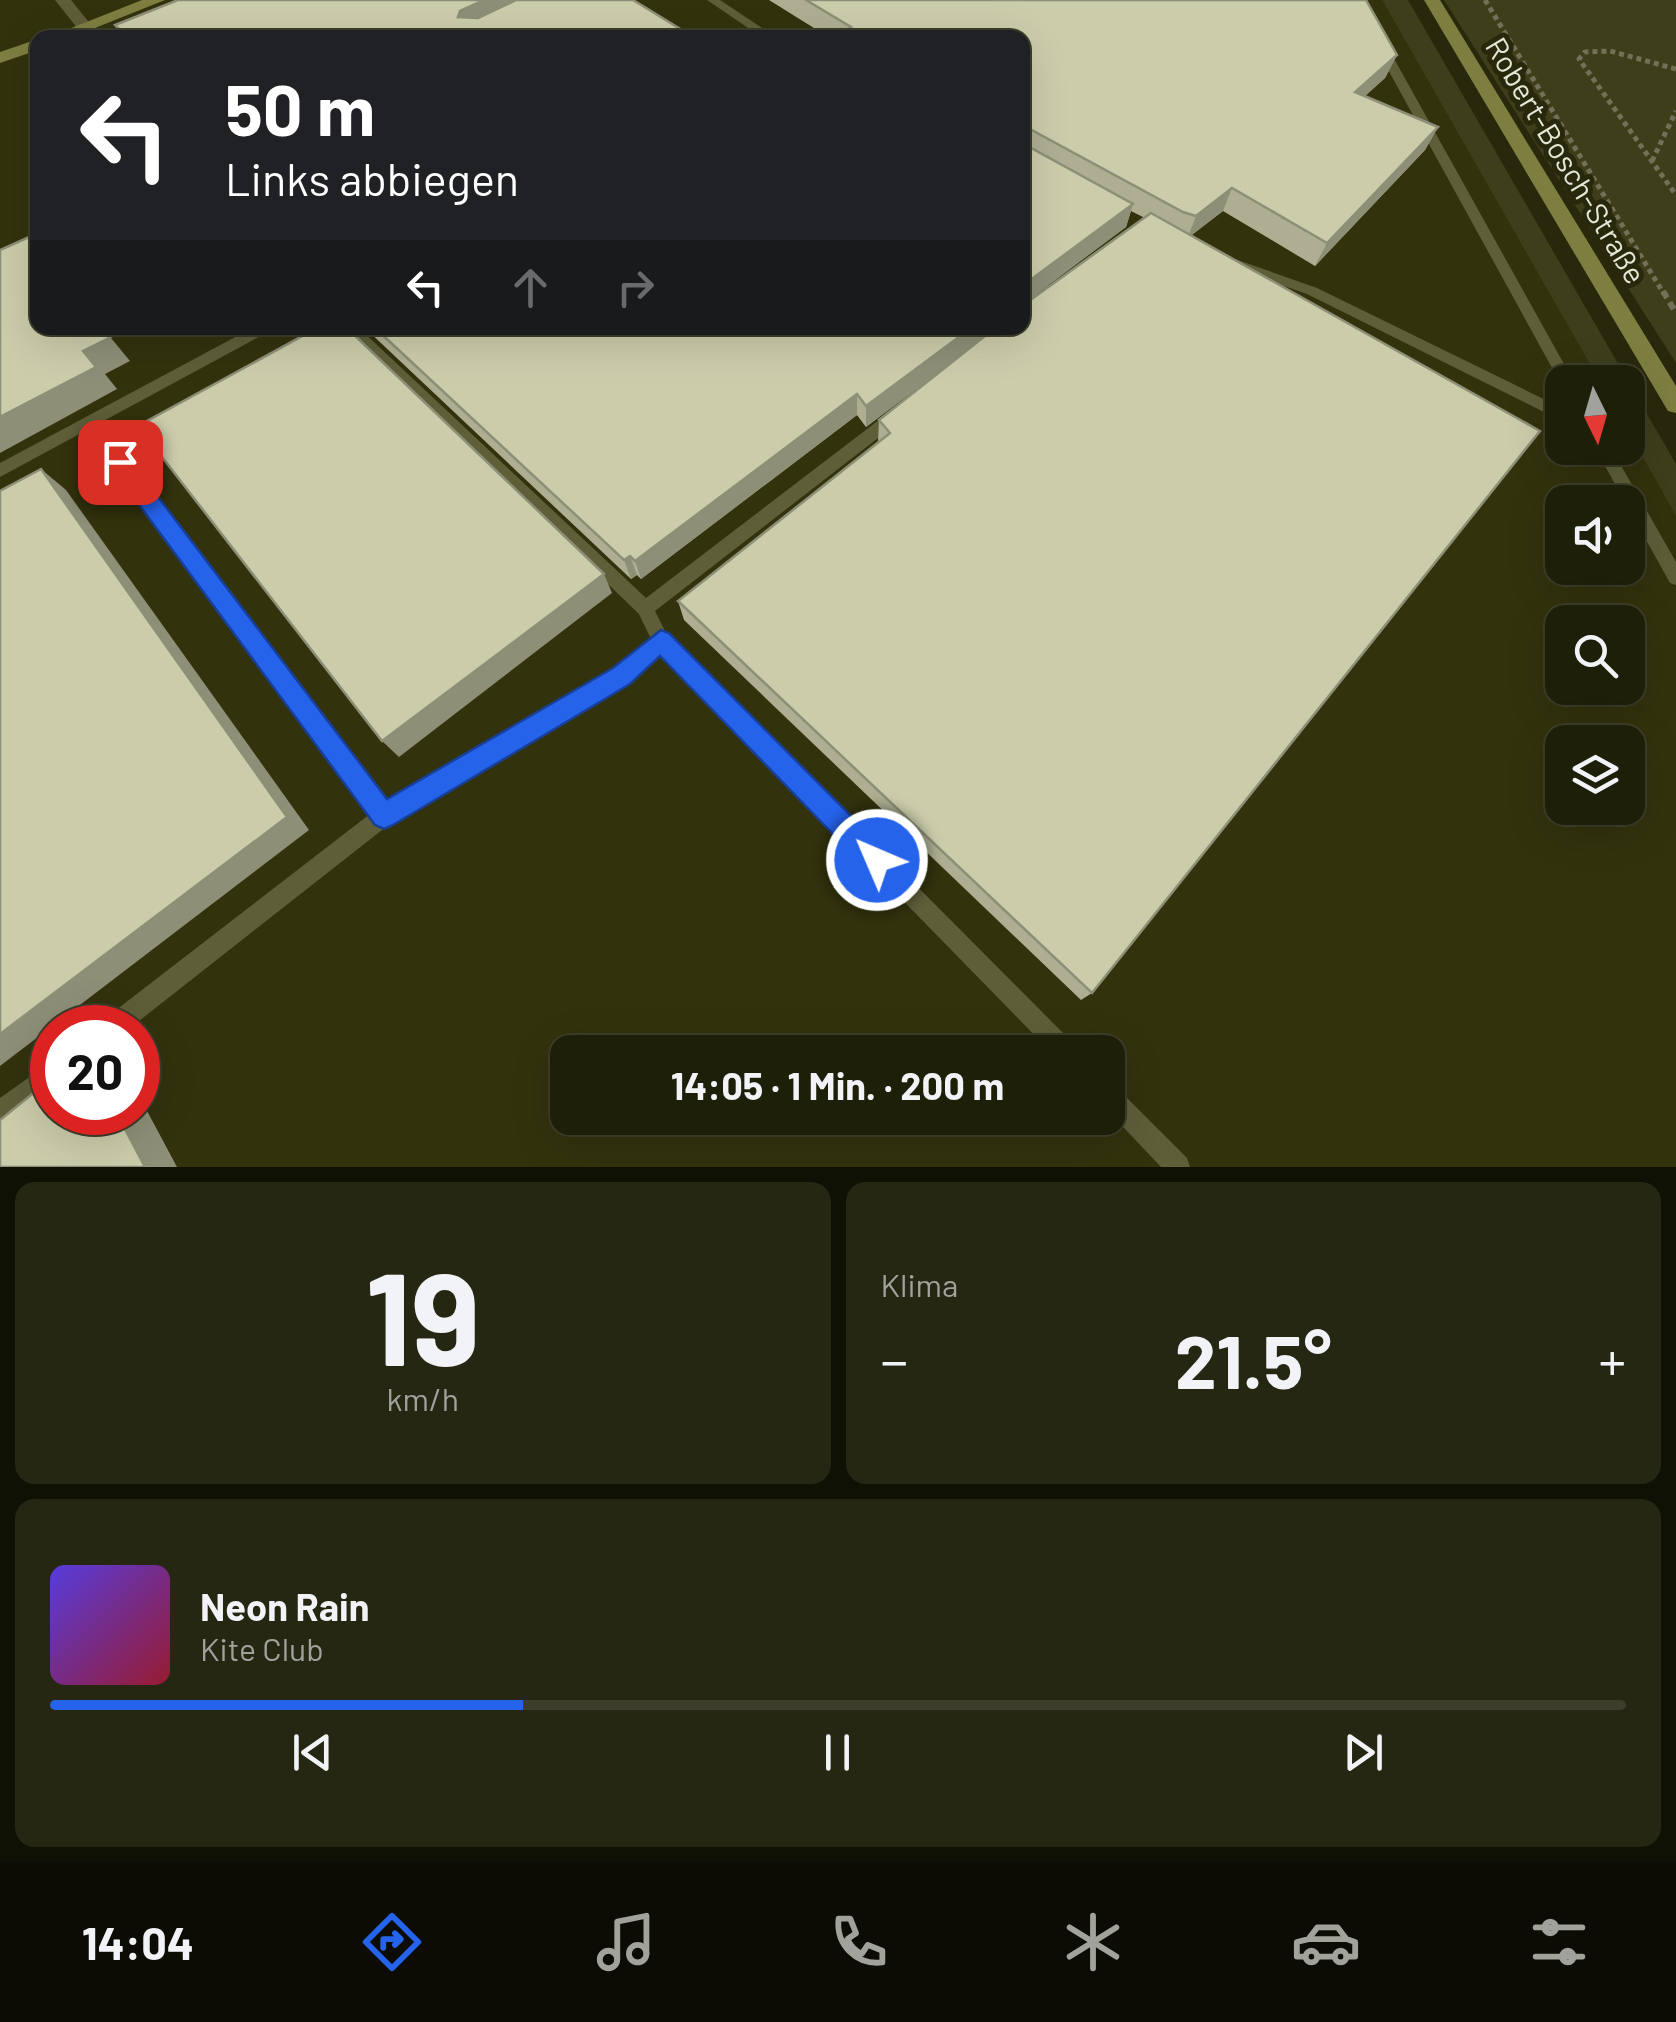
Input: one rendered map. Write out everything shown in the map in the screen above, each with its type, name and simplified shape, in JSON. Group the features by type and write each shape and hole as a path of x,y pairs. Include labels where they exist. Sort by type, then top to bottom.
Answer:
{"main road":[{"path":"93,30 158,0"},
{"name":"Robert-Bosch-Straße","path":"1432,0 1676,405"},
{"path":"0,58 30,47"}],"street":[{"path":"63,0 87,30"}],"lane":[{"path":"712,0 759,30"},
{"path":"1375,35 1557,365"},
{"path":"1208,256 1312,291 1545,407"},
{"path":"0,471 250,335"},
{"path":"357,335 645,608 661,641 1049,1035"},
{"path":"645,608 904,410"},
{"path":"120,462 384,816"},
{"path":"1612,465 1676,578"},
{"path":"140,1005 384,816 622,676 661,641"},
{"path":"0,1113 30,1089"},
{"path":"1125,1112 1178,1167"}],"path":[{"path":"1485,0 1676,312"},
{"path":"1676,69 1610,51 1586,52 1580,58 1676,195"},
{"path":"1652,161 1676,111"}],"shaded area":[{"path":"0,0 1382,0 1590,365 1545,365 1545,465 1645,465 1645,461 1676,516 1676,1167 0,1167"},
{"path":"1382,0 1408,0 1619,365 1590,365"},
{"path":"1444,0 1676,0 1676,363"},
{"path":"1645,410 1676,464 1676,516 1645,461"}],"building":[{"path":"178,0 484,0 460,11 458,17 478,18 516,0 633,0 682,30 120,30 115,25"},
{"path":"806,0 1366,0 1397,55 1355,92 1438,127 1327,243 1232,188 1196,216 1183,212 1030,129 1030,30 846,30 851,27"},
{"path":"1030,147 1133,204 1030,280"},
{"path":"1151,213 1540,431 1092,993 678,601 890,433 879,420 986,335 1030,335 1030,300"},
{"path":"30,237 30,335 109,338 83,351 96,367 0,417 0,250"},
{"path":"304,335 354,335 604,574 382,741 138,426"},
{"path":"383,335 962,335 866,406 857,394 635,561 630,556 624,560"},
{"path":"41,469 287,817 38,1005 30,1005 30,1011 0,1034 0,491"},
{"path":"30,1096 30,1135 128,1135 145,1167 0,1167 0,1120"}],"route":[{"path":"120,462 384,816 622,676 661,641 877,860"}]}
